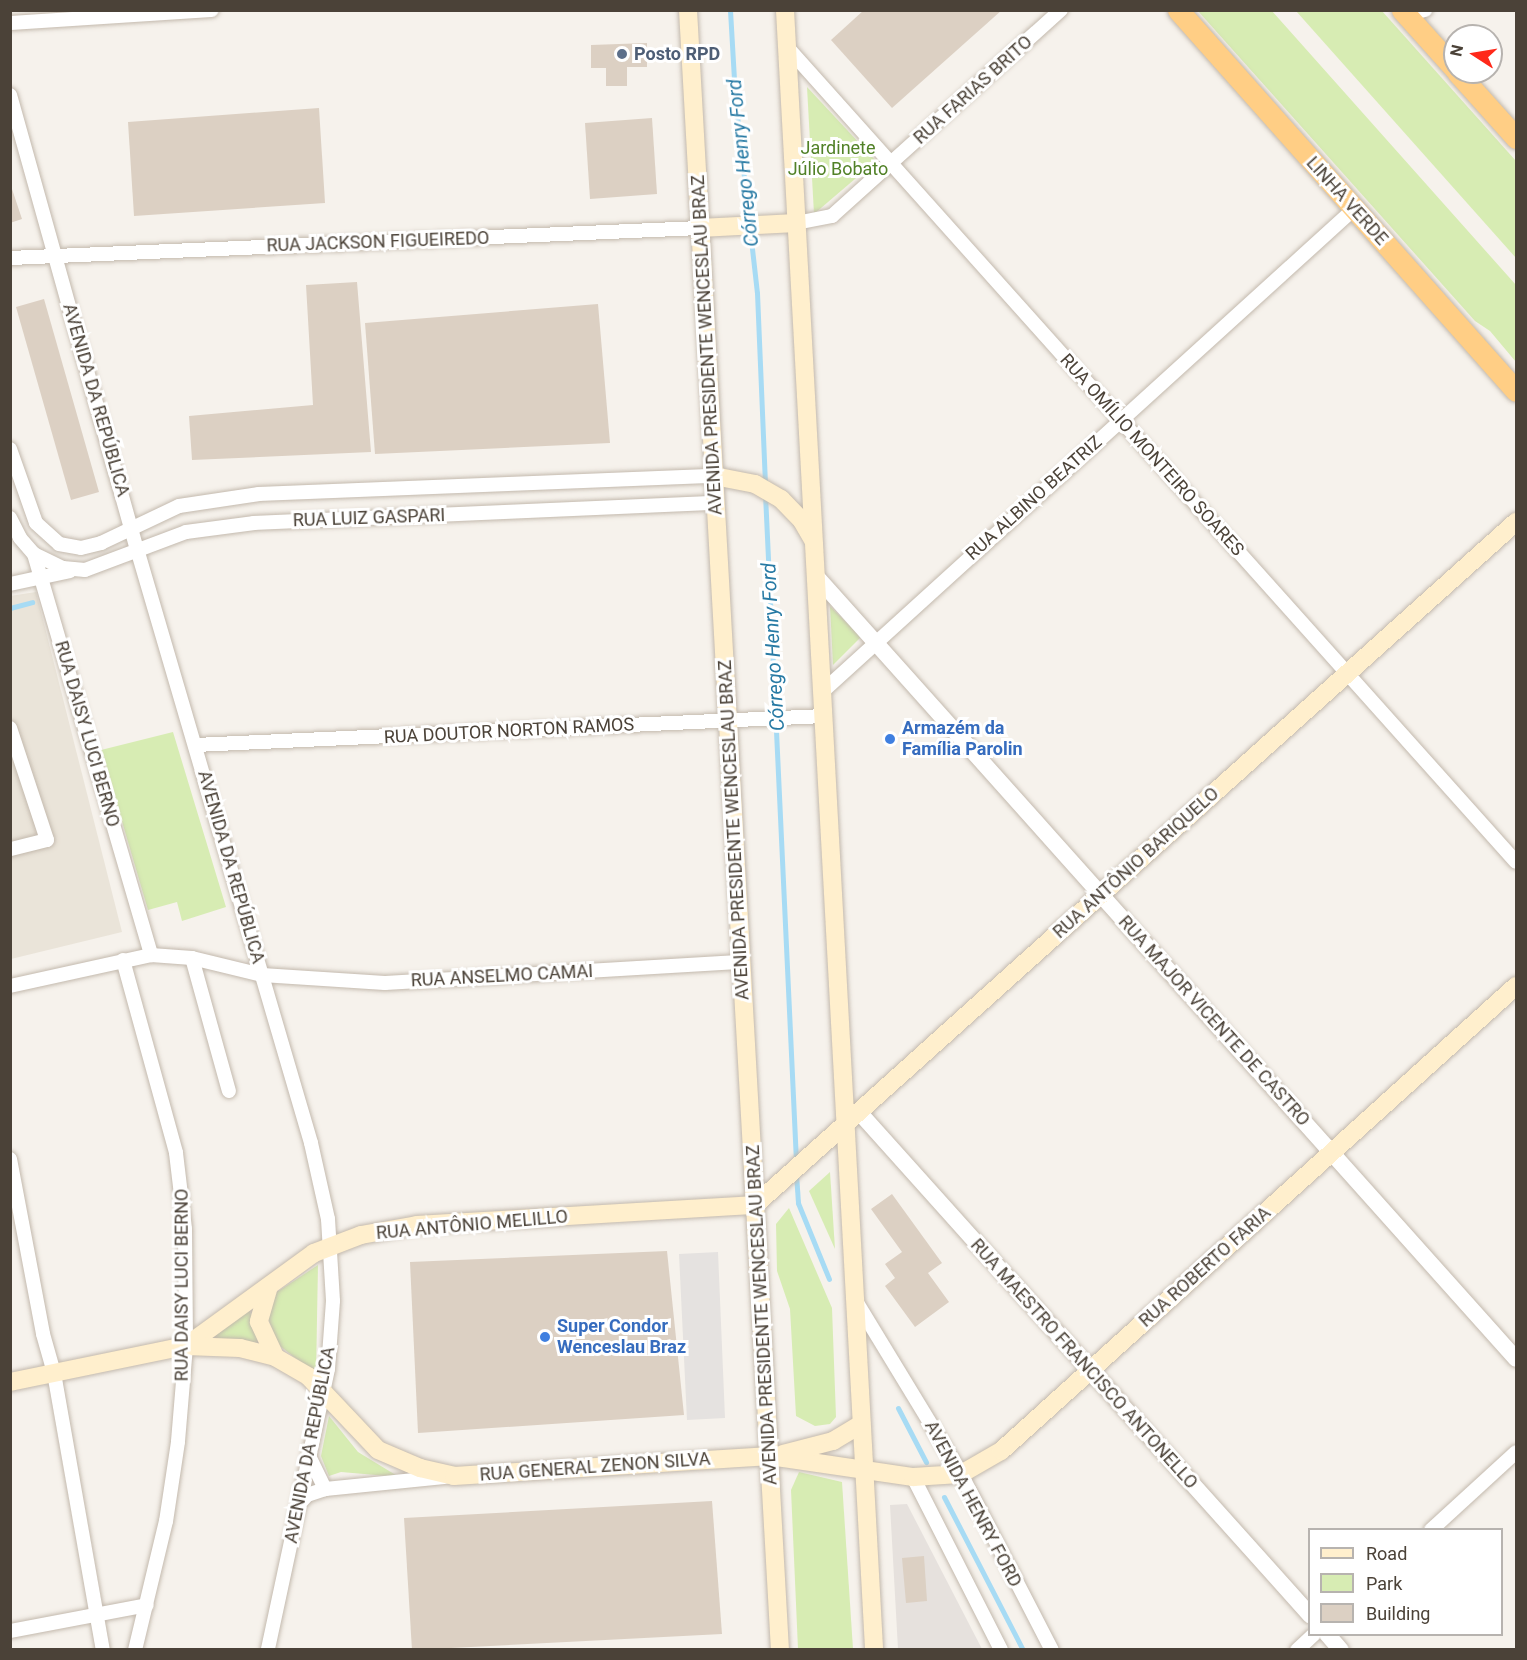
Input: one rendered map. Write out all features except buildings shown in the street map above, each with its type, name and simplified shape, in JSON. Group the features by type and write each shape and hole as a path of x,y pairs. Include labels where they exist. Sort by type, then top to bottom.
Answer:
{"highway":[{"name":"LINHA VERDE","path":"1178,10 1516,391"},
{"path":"1411,12 1443,54"},
{"path":"1468,84 1516,138"}],"main road":[{"name":"AVENIDA PRESIDENTE WENCESLAU BRAZ","path":"688,10 709,227 720,476 716,503 736,720 742,963 780,1650"},
{"path":"785,10 788,223 816,576 874,1650"},
{"path":"709,227 788,223"},
{"path":"720,476 755,484 781,499 802,521 814,543"},
{"name":"RUA ANTÔNIO BARIQUELO","path":"755,1205 1516,522"},
{"name":"RUA ROBERTO FARIA","path":"864,1470 914,1477 961,1474 990,1460 1516,986"},
{"name":"RUA ANTÔNIO MELILLO","path":"186,1346 332,1244 387,1229 417,1225 755,1205"},
{"path":"269,1286 259,1322 275,1357"},
{"path":"10,1382 186,1346 240,1348 275,1357 293,1366 323,1391 354,1429 378,1450 420,1468 454,1476"},
{"path":"770,1456 833,1441 861,1424"},
{"name":"RUA GENERAL ZENON SILVA","path":"454,1476 770,1456 864,1470"}],"street":[{"path":"10,23 212,10"},
{"name":"RUA FARIAS BRITO","path":"788,223 827,219 1061,10"},
{"name":"RUA OMÍLIO MONTEIRO SOARES","path":"787,47 1516,862"},
{"name":"AVENIDA DA REPÚBLICA","path":"10,95 137,549 311,1143 332,1244 333,1325 323,1391 268,1650"},
{"name":"RUA ALBINO BEATRIZ","path":"822,692 1354,209"},
{"name":"RUA JACKSON FIGUEIREDO","path":"10,258 709,227"},
{"name":"RUA LUIZ GASPARI","path":"10,449 30,512 49,538 81,548 179,506 260,494 720,476"},
{"name":"RUA LUIZ GASPARI","path":"10,584 95,567 186,532 254,523 716,503"},
{"name":"RUA DAISY LUCI BERNO","path":"10,518 20,538 34,554 151,955"},
{"path":"34,554 74,570"},
{"name":"RUA MAJOR VICENTE DE CASTRO","path":"816,576 1516,1359"},
{"name":"RUA DOUTOR NORTON RAMOS","path":"195,745 823,716"},
{"path":"10,728 47,840 10,849"},
{"name":"RUA ANSELMO CAMAI","path":"10,986 151,955 192,958 262,975 386,983 742,963"},
{"path":"192,958 229,1091"},
{"name":"RUA DAISY LUCI BERNO","path":"123,960 181,1178 186,1346 172,1485 147,1605 135,1650"},
{"name":"RUA MAESTRO FRANCISCO ANTONELLO","path":"859,1112 1308,1613"},
{"path":"10,1159 43,1334 54,1373 103,1650"},
{"name":"AVENIDA HENRY FORD","path":"855,1299 961,1474 1052,1650"},
{"path":"1433,1528 1516,1452"},
{"path":"309,1455 325,1489"},
{"name":"RUA GENERAL ZENON SILVA","path":"299,1504 307,1495 325,1489 454,1476"},
{"path":"914,1477 1001,1650"},
{"path":"10,1631 147,1605"},
{"path":"1297,1650 1313,1636"},
{"path":"1328,1636 1341,1650"}],"shaded area":[{"path":"36,592 122,932 11,959 10,596"},
{"path":"718,1252 725,1418 687,1420 679,1254"},
{"path":"907,1504 982,1649 898,1649 890,1505"}],"green space":[{"path":"1198,11 1272,11 1516,285 1516,362 1490,331 1475,321"},
{"path":"1296,11 1382,11 1443,79 1443,84 1447,84 1516,161 1516,258"},
{"name":"Jardinete Júlio Bobato","path":"807,87 876,161 814,214"},
{"path":"830,606 861,637 833,665"},
{"path":"173,732 226,907 182,921 177,902 148,910 101,750"},
{"path":"830,1172 835,1249 809,1191"},
{"path":"789,1208 832,1308 836,1417 830,1424 815,1426 796,1416 790,1309 777,1271 776,1224"},
{"path":"318,1265 316,1374 276,1343 268,1317 277,1292"},
{"path":"249,1308 259,1344 207,1338"},
{"path":"329,1416 358,1452 399,1477 341,1472 329,1476 321,1456"},
{"path":"799,1472 842,1482 853,1649 798,1649 791,1490"}],"waterway":[{"name":"Córrego Henry Ford","path":"730,10 735,97 757,293 765,484"},
{"name":"Córrego Henry Ford","path":"765,494 796,1162"},
{"path":"10,608 32,602"},
{"name":"Córrego Henry Ford","path":"796,1174 798,1203 829,1279"},
{"name":"Córrego Henry Ford","path":"898,1408 926,1462"},
{"name":"Córrego Henry Ford","path":"944,1497 1023,1650"}],"place":[{"name":"Posto RPD","path":"622,54"},
{"name":"Armazém da Família Parolin","path":"890,739"},
{"name":"Super Condor Wenceslau Braz","path":"545,1337"}]}
